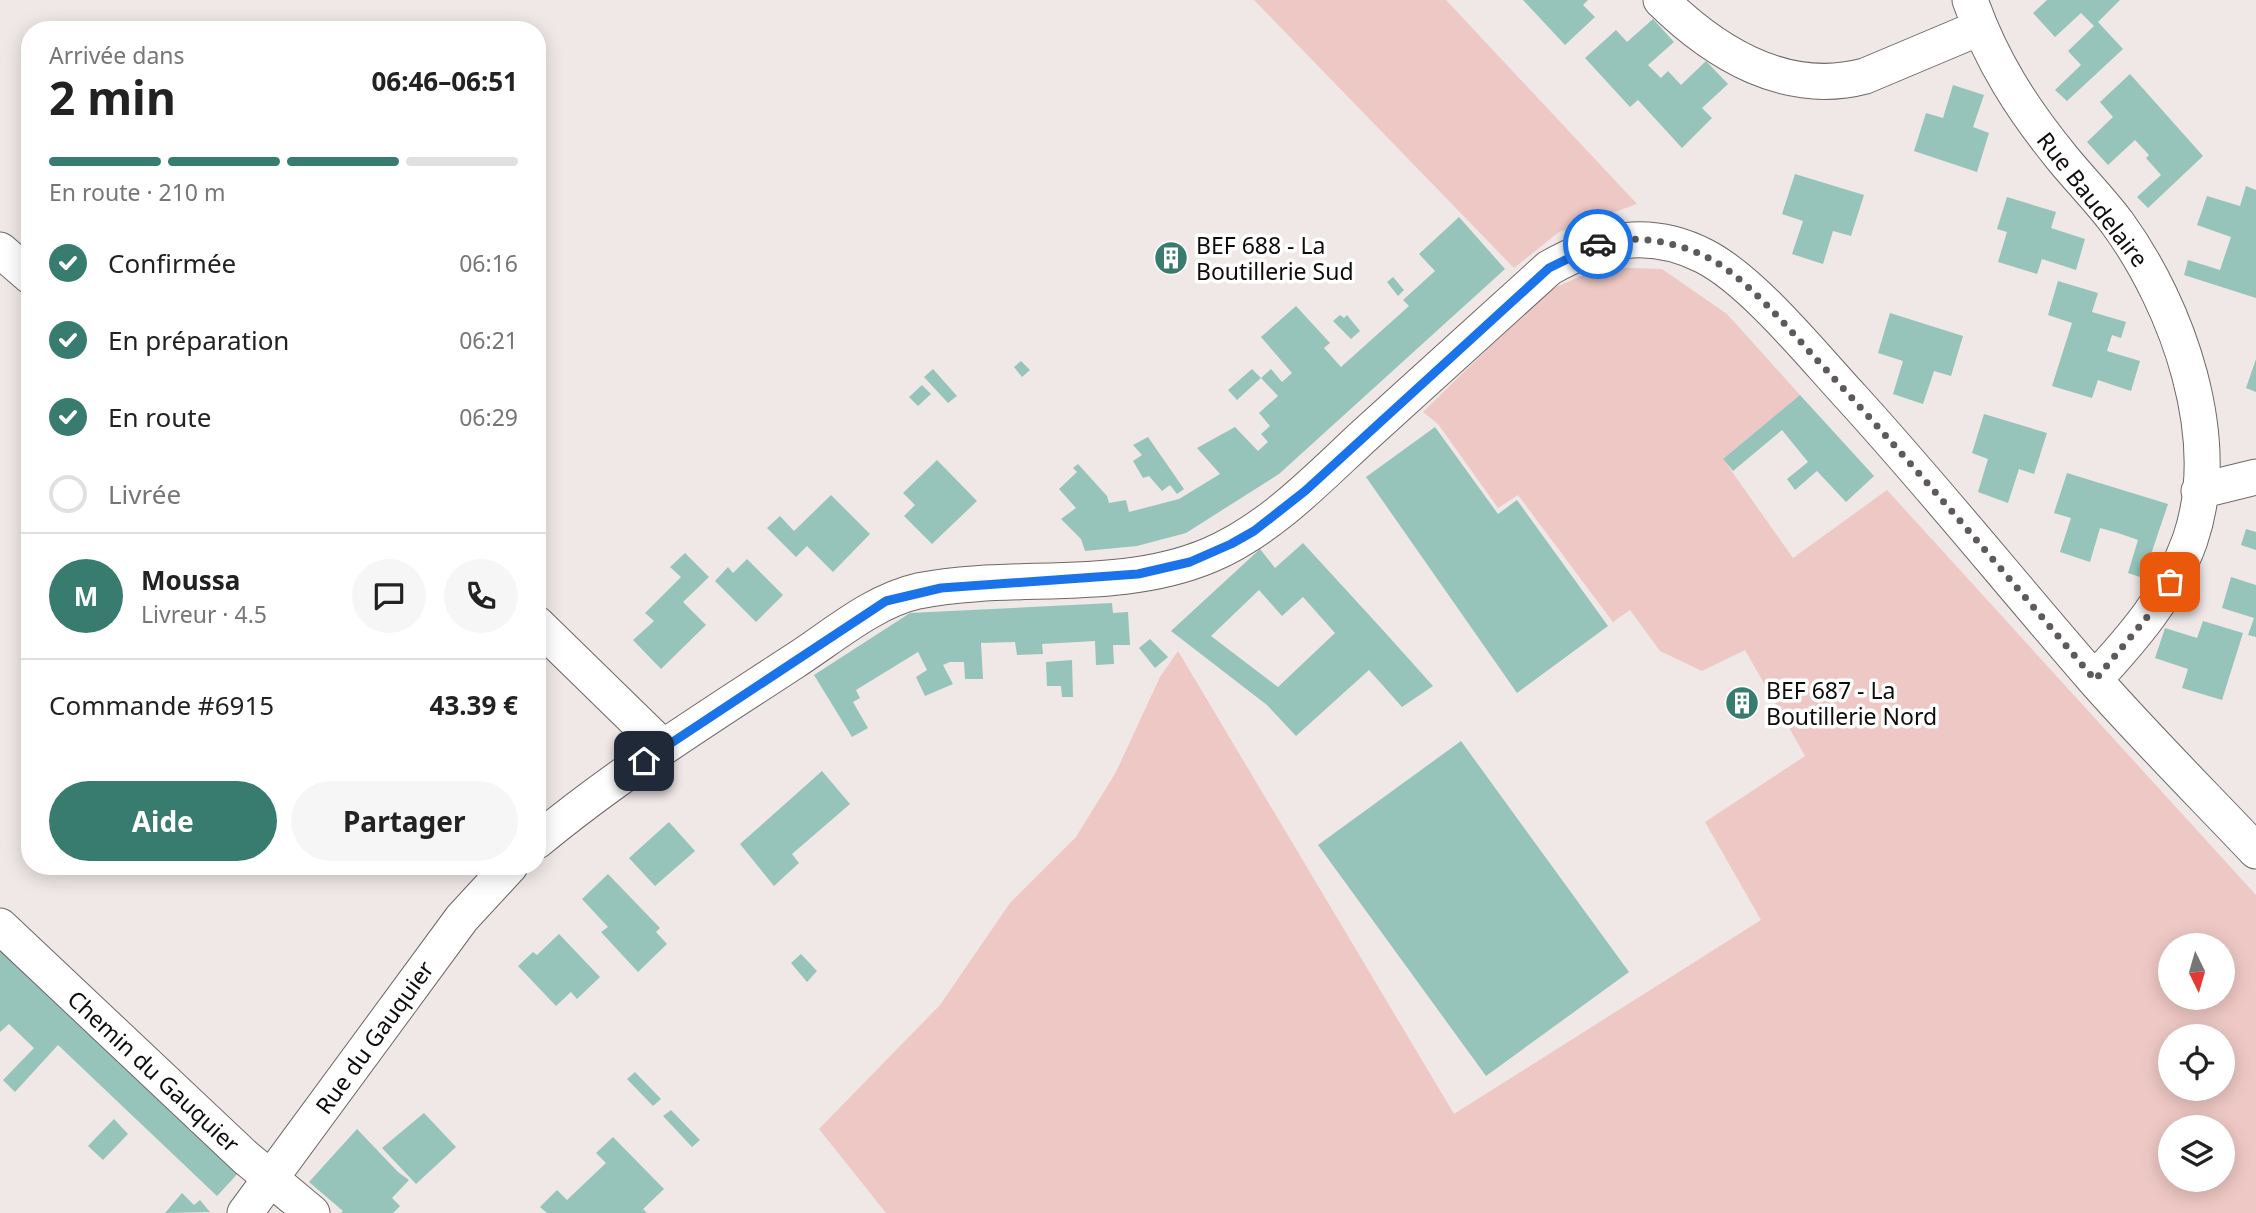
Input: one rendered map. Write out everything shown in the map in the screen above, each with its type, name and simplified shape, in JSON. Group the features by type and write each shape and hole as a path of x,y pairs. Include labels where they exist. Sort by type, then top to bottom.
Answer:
{"street":[{"path":"1661,0 1720,49 1775,75 1800,81 1846,81 1865,76 1975,14"},
{"name":"Rue Baudelaire","path":"1975,14 2013,94 2117,222 2163,297 2193,388 2201,455 2199,491 2191,538 2153,610 2095,680"},
{"path":"546,834 585,802 663,747 886,601 905,594 941,588 1138,574 1190,562 1231,544 1254,531 1305,491 1549,268 1589,247 1608,241 1662,242 1701,254 1738,279 1900,451 2095,680 2256,851"},
{"path":"0,250 21,268"},
{"path":"2199,491 2256,477"},
{"path":"546,633 663,747"},
{"name":"Rue du Gauquier","path":"245,1213 462,918 502,875"},
{"name":"Chemin du Gauquier","path":"0,926 312,1213"}],"shaded area":[{"path":"1254,0 1446,0 1637,204 1559,232 1514,268"},
{"path":"1602,267 1662,269 1727,314 1800,395 1723,459 1793,558 1887,490 2256,895 2256,1213 886,1213 819,1129 940,1005 1010,903 1076,837 1116,772 1160,677 1178,651 1454,1114 1761,920 1705,822 1805,756 1745,650 1702,671 1660,651 1630,610 1613,622 1518,495 1498,508 1438,424 1423,412 1547,291"}],"building":[{"path":"1523,0 1588,0 1583,5 1595,17 1565,45"},
{"path":"2047,0 2120,0 2098,22 2123,49 2067,101 2055,90 2081,65 2068,51 2094,26 2081,13 2055,37 2033,13"},
{"path":"1653,19 1674,42 1648,65 1661,78 1668,71 1681,85 1706,61 1728,84 1702,108 1712,118 1682,148 1638,100 1630,107 1585,58 1616,30 1627,42"},
{"path":"2130,74 2203,156 2148,208 2137,197 2161,175 2146,158 2149,155 2135,140 2108,165 2087,142 2113,117 2100,102"},
{"path":"1953,85 1984,95 1973,127 1989,133 1977,172 1914,151 1926,113 1943,118"},
{"path":"1795,174 1864,195 1851,236 1833,231 1823,264 1792,254 1803,221 1782,214"},
{"path":"2246,186 2256,190 2256,298 2184,275 2188,260 2220,270 2231,237 2197,225 2207,196 2240,206"},
{"path":"2007,197 2056,212 2051,228 2085,239 2076,270 2042,259 2037,274 1998,262 2007,232 1997,229"},
{"path":"1459,217 1505,269 1279,474 1186,533 1137,546 1085,551 1081,539 1061,519 1076,508 1059,489 1077,472 1073,468 1078,464 1107,496 1109,503 1126,500 1129,512 1179,499 1220,474 1197,448 1235,427 1258,451 1268,442 1261,434 1270,426 1259,413 1278,396 1261,378 1271,369 1282,382 1292,373 1261,337 1296,306 1330,343 1324,348 1341,367 1409,306 1403,300 1435,271 1419,254"},
{"name":"BEF 688 - La Boutillerie Sud","path":"1171,244 1181,248 1185,258 1181,268 1171,272 1161,268 1157,258 1161,248"},
{"path":"1393,277 1404,290 1398,296 1387,282"},
{"path":"2058,281 2098,293 2092,312 2126,322 2121,338 2112,335 2107,351 2140,361 2131,391 2098,380 2092,398 2052,386 2072,323 2048,315"},
{"path":"1890,313 1963,336 1951,376 1934,371 1923,404 1893,394 1903,361 1878,353"},
{"path":"1340,315 1344,318 1347,315 1360,331 1351,339 1333,321"},
{"path":"2256,359 2256,392 2246,388"},
{"path":"1021,361 1030,370 1022,377 1014,367"},
{"path":"933,369 957,396 948,403 924,377"},
{"path":"1252,369 1261,378 1237,400 1228,390"},
{"path":"922,385 931,394 918,406 909,397"},
{"path":"1800,395 1874,476 1846,502 1817,471 1795,490 1787,479 1808,462 1782,430 1733,471 1723,459"},
{"path":"1984,414 2047,433 2034,474 2019,469 2008,503 1978,492 1988,459 1972,453"},
{"path":"1435,427 1498,514 1517,500 1608,626 1517,693 1366,477"},
{"path":"1148,437 1184,489 1177,494 1170,485 1162,491 1149,476 1143,478 1133,461 1142,455 1133,445"},
{"path":"937,460 977,501 932,544 904,516 915,505 903,493"},
{"path":"2067,473 2168,504 2143,578 2128,573 2138,540 2118,533 2100,528 2090,562 2060,552 2071,518 2054,513"},
{"path":"831,495 870,534 833,572 807,546 796,557 767,528 780,516 794,531"},
{"path":"2246,529 2256,532 2256,550 2241,545"},
{"path":"1303,543 1433,686 1402,707 1369,670 1296,736 1267,705 1171,631 1260,549 1275,568","holes":["1259,590 1282,616 1303,597 1335,633 1278,687 1211,636"]},
{"path":"685,553 709,577 683,602 706,625 661,669 633,640 654,621 645,613 681,577 670,567"},
{"path":"747,559 783,595 756,622 715,581 728,567 733,573"},
{"path":"2231,577 2256,585 2256,637 2248,635 2254,618 2222,608"},
{"path":"1112,603 1113,613 1128,612 1130,645 1113,645 1114,664 1096,665 1095,641 1042,644 1043,654 1017,655 1015,642 981,643 983,679 965,679 964,662 950,662 943,665 953,684 925,696 916,677 927,670 918,652 856,690 860,698 853,702 868,728 852,737 814,675 910,613"},
{"path":"2203,621 2243,633 2222,700 2182,688 2188,669 2155,658 2165,628 2197,638"},
{"path":"1150,639 1168,657 1155,668 1139,648"},
{"path":"1072,660 1073,697 1062,697 1061,686 1047,686 1046,662"},
{"name":"BEF 687 - La Boutillerie Nord","path":"1742,688 1752,692 1756,702 1752,712 1742,716 1732,712 1728,702 1732,692"},
{"path":"1461,741 1629,972 1486,1076 1318,845"},
{"path":"822,771 850,804 792,854 799,863 774,886 740,844"},
{"path":"669,822 695,851 655,886 629,858"},
{"path":"608,874 660,928 656,932 667,944 638,972 601,932 608,927 582,899"},
{"path":"559,934 600,977 577,999 571,992 556,1006 518,966 533,952 537,955"},
{"path":"0,940 242,1169 217,1196 58,1045 15,1092 3,1080 34,1048 9,1024 0,1032"},
{"path":"801,954 817,971 807,982 791,963"},
{"path":"635,1072 661,1099 653,1106 627,1079"},
{"path":"671,1110 700,1140 692,1147 663,1116"},
{"path":"424,1113 456,1147 416,1184 382,1148"},
{"path":"114,1119 128,1134 103,1160 88,1146"},
{"path":"357,1129 409,1180 392,1198 400,1206 393,1213 341,1213 343,1211 309,1182"},
{"path":"613,1137 664,1189 643,1209 647,1213 547,1213 540,1207 557,1190 567,1200 606,1163 596,1153"},
{"path":"182,1193 194,1205 200,1200 210,1212 165,1213"}],"way so far":[{"path":"1598,244 1633,240 1662,242 1701,254 1738,279 1900,451 2095,680 2121,652 2153,610 2170,582"}],"place":[{"name":"BEF 688 - La Boutillerie Sud","path":"1171,258"},
{"name":"BEF 687 - La Boutillerie Nord","path":"1742,703"}],"route":[{"path":"644,761 886,601 905,594 941,588 1138,574 1190,562 1231,544 1254,531 1305,491 1549,268 1598,244"}]}
